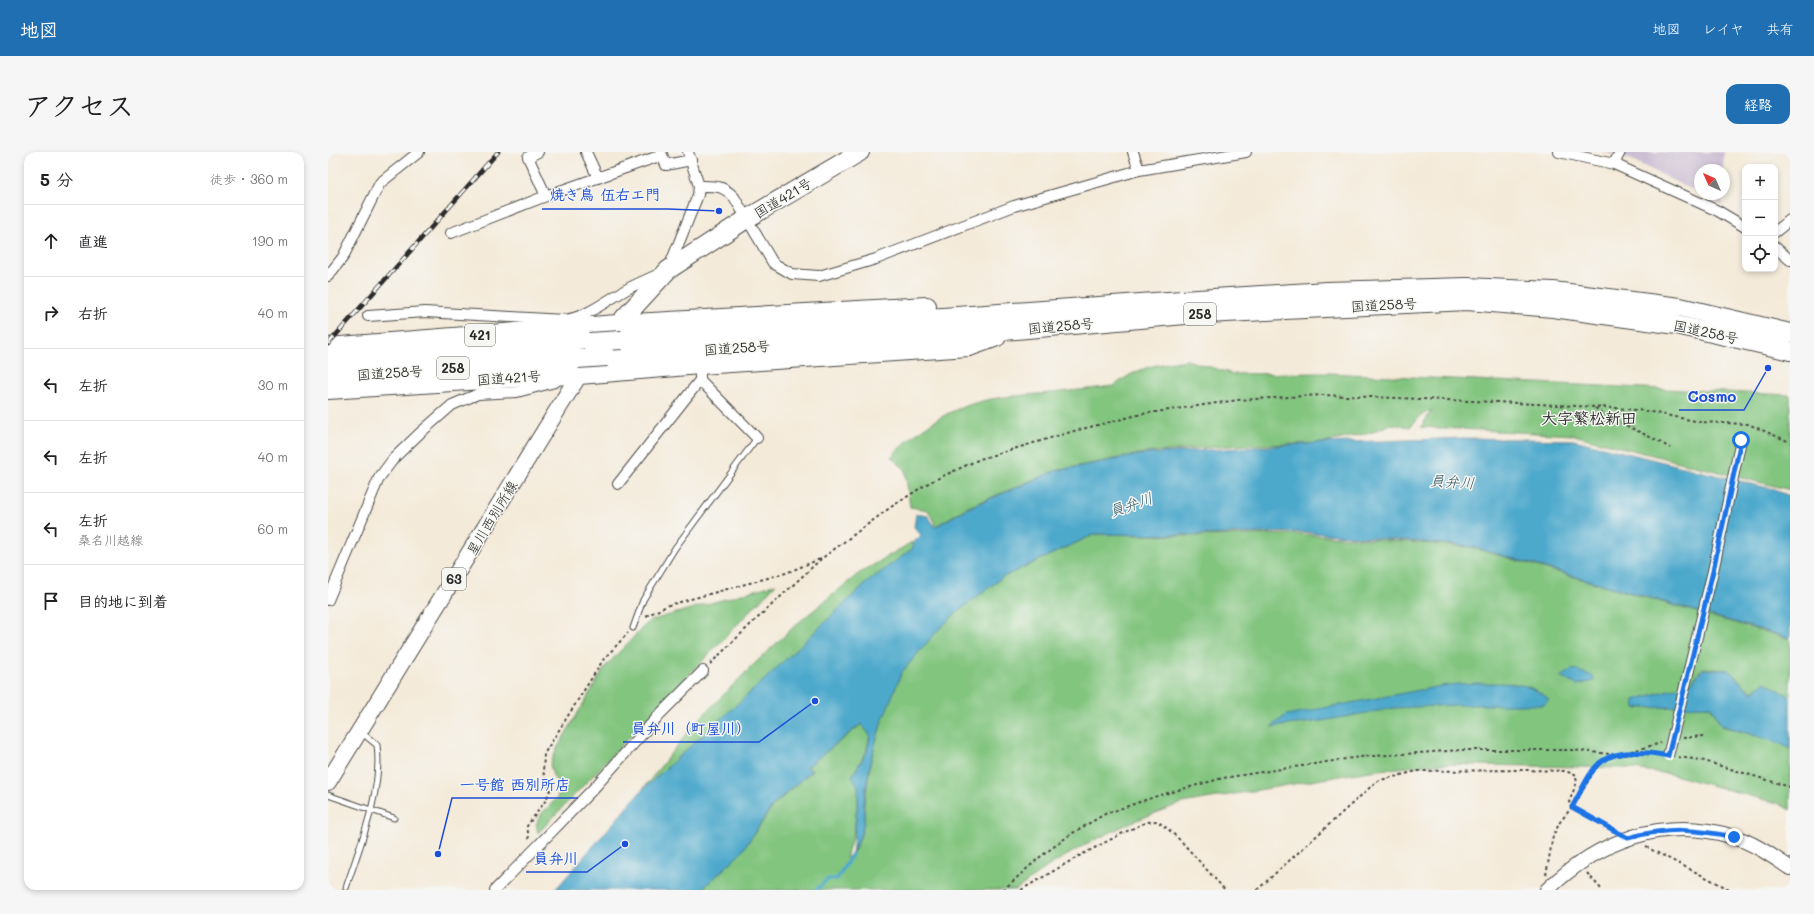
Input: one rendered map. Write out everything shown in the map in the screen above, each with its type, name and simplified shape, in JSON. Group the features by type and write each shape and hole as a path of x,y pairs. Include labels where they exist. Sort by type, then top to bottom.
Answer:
{"highway":[{"name":"国道421号","path":"328,390 546,376 578,367 619,332 668,270 748,218 860,152"},
{"name":"国道258号","path":"328,361 589,342 619,332 1085,307 1327,291 1467,287 1553,292 1680,307 1790,333"},
{"name":"国道258号","path":"328,378 578,367 607,357 1016,330 1185,315 1467,301 1552,308 1677,325 1790,351"},
{"path":"578,367 700,373 968,347 1016,330"},
{"name":"421","path":"335,346 619,332"}],"main road":[{"name":"星川西別所線","path":"328,782 578,367"},
{"path":"1548,889 1578,864 1606,847 1648,832 1674,829 1702,830 1734,837 1764,851 1790,868"}],"street":[{"path":"328,276 343,257 380,183 420,152"},
{"path":"538,152 528,157 546,196"},
{"path":"586,152 598,178"},
{"path":"1133,152 1139,170"},
{"path":"699,186 719,186 727,190 734,197 748,218 773,263 792,274 819,276 876,259 1014,206 1139,170 1246,152"},
{"path":"1559,152 1614,164 1718,211 1742,225"},
{"path":"1614,164 1620,152"},
{"path":"368,316 425,312 564,320 575,319 631,287 668,270 698,195 699,186 689,156 666,165 661,153 451,233"},
{"path":"1778,230 1790,220"},
{"path":"1778,250 1790,260"},
{"path":"328,600 379,478 394,458 420,433 452,405 478,394 517,392 578,367"},
{"path":"618,484 700,373 756,438"},
{"path":"1668,756 1713,571 1741,440"},
{"path":"495,890 704,671"}],"lane":[{"path":"633,628 643,600 675,548 756,438"},
{"path":"346,888 371,810 379,759 377,745 360,731"},
{"path":"328,795 394,818"}],"path":[{"path":"704,671 748,627 821,559 897,502 930,482 980,459 1074,431 1142,414 1238,400 1322,395 1594,407 1646,411 1700,422 1748,424 1790,442"},
{"path":"1594,407 1617,422 1652,437 1670,448"},
{"path":"536,848 529,838 527,826 546,800 550,790 543,772 544,754 603,660 633,628 647,616 669,605 786,573 821,559"},
{"path":"1003,890 1040,857 1071,834 1106,814 1157,796 1223,778 1359,757 1462,750 1572,750 1619,755"},
{"path":"1548,889 1546,872 1553,836 1560,822 1572,807 1597,766 1603,760 1619,755 1645,752 1701,760 1790,787"},
{"path":"1257,890 1377,781 1418,771 1564,771 1575,774 1577,782 1569,802 1572,807 1628,838 1731,890"},
{"path":"1021,890 1079,856 1147,822 1152,821 1157,821 1168,829 1225,890"},
{"path":"1578,864 1602,890"}],"shaded area":[{"path":"1603,152 1724,152 1723,164 1694,164 1694,191 1628,158"},
{"path":"1712,200 1722,200 1722,205"}],"green space":[{"path":"1187,360 1233,374 1327,373 1790,395 1790,490 1573,435 1421,427 1432,410 1422,415 1410,427 1391,424 1373,432 1323,443 1229,446 1144,453 1054,471 966,508 936,526 928,510 910,507 905,469 891,457 917,433 947,414 977,402 1011,396 1114,386 1131,374 1148,367"},
{"path":"1095,534 1197,536 1301,534 1470,547 1790,639 1790,696 1764,682 1752,692 1728,670 1702,668 1690,684 1634,700 1635,708 1710,706 1721,726 1779,742 1790,748 1790,810 1780,804 1670,774 1626,768 1436,764 1370,771 1182,803 1132,822 1088,843 1047,867 1016,890 701,890 741,853 773,806 812,771 808,766 862,724 870,735 866,752 852,776 859,787 854,831 846,858 851,855 858,843 863,826 865,811 864,806 871,760 881,724 901,672 937,631 961,609 1003,577"},
{"path":"912,542 912,549 865,584 766,679 642,790 695,723 798,623 858,574"},
{"path":"776,584 538,833 536,824 541,814 557,798 560,787 553,776 550,765 556,750 605,667 649,621"}],"water":[{"path":"1465,438 1574,440 1772,489 1790,496 1790,638 1469,546 1301,532 1195,535 1095,534 1003,577 962,608 937,631 902,672 881,724 871,759 863,806 864,824 852,854 858,786 852,776 867,752 870,735 861,724 807,767 811,771 772,806 741,853 701,890 555,890 642,790 765,679 866,583 913,548 913,543 921,535 914,527 916,514 928,516 935,527 966,509 1055,471 1144,454 1322,443"},
{"path":"1572,669 1593,676 1594,681 1577,685 1560,677"},
{"path":"1703,669 1728,670 1752,693 1764,682 1790,696 1790,749 1779,743 1721,725 1711,706 1635,708 1634,700 1690,684"},
{"path":"1505,683 1524,686 1541,693 1549,700 1544,705 1459,705 1394,708 1322,721 1271,727 1286,715 1447,685"}],"waterway":[{"path":"816,890 828,879 837,879 852,854"}],"railway":[{"path":"328,344 498,152"}],"place":[{"name":"焼き鳥 伍右エ門","path":"719,211"},
{"name":"Cosmo","path":"1768,368"},
{"name":"員弁川（町屋川）","path":"815,701"},
{"name":"員弁川","path":"625,844"},
{"name":"一号館 西別所店","path":"438,854"}],"district":[{"name":"大字繁松新田","path":"1589,418"}],"route":[{"path":"1734,837 1702,830 1674,829 1648,832 1628,838 1572,807 1597,766 1603,760 1619,755 1645,752 1668,756 1713,571 1741,440"}]}
